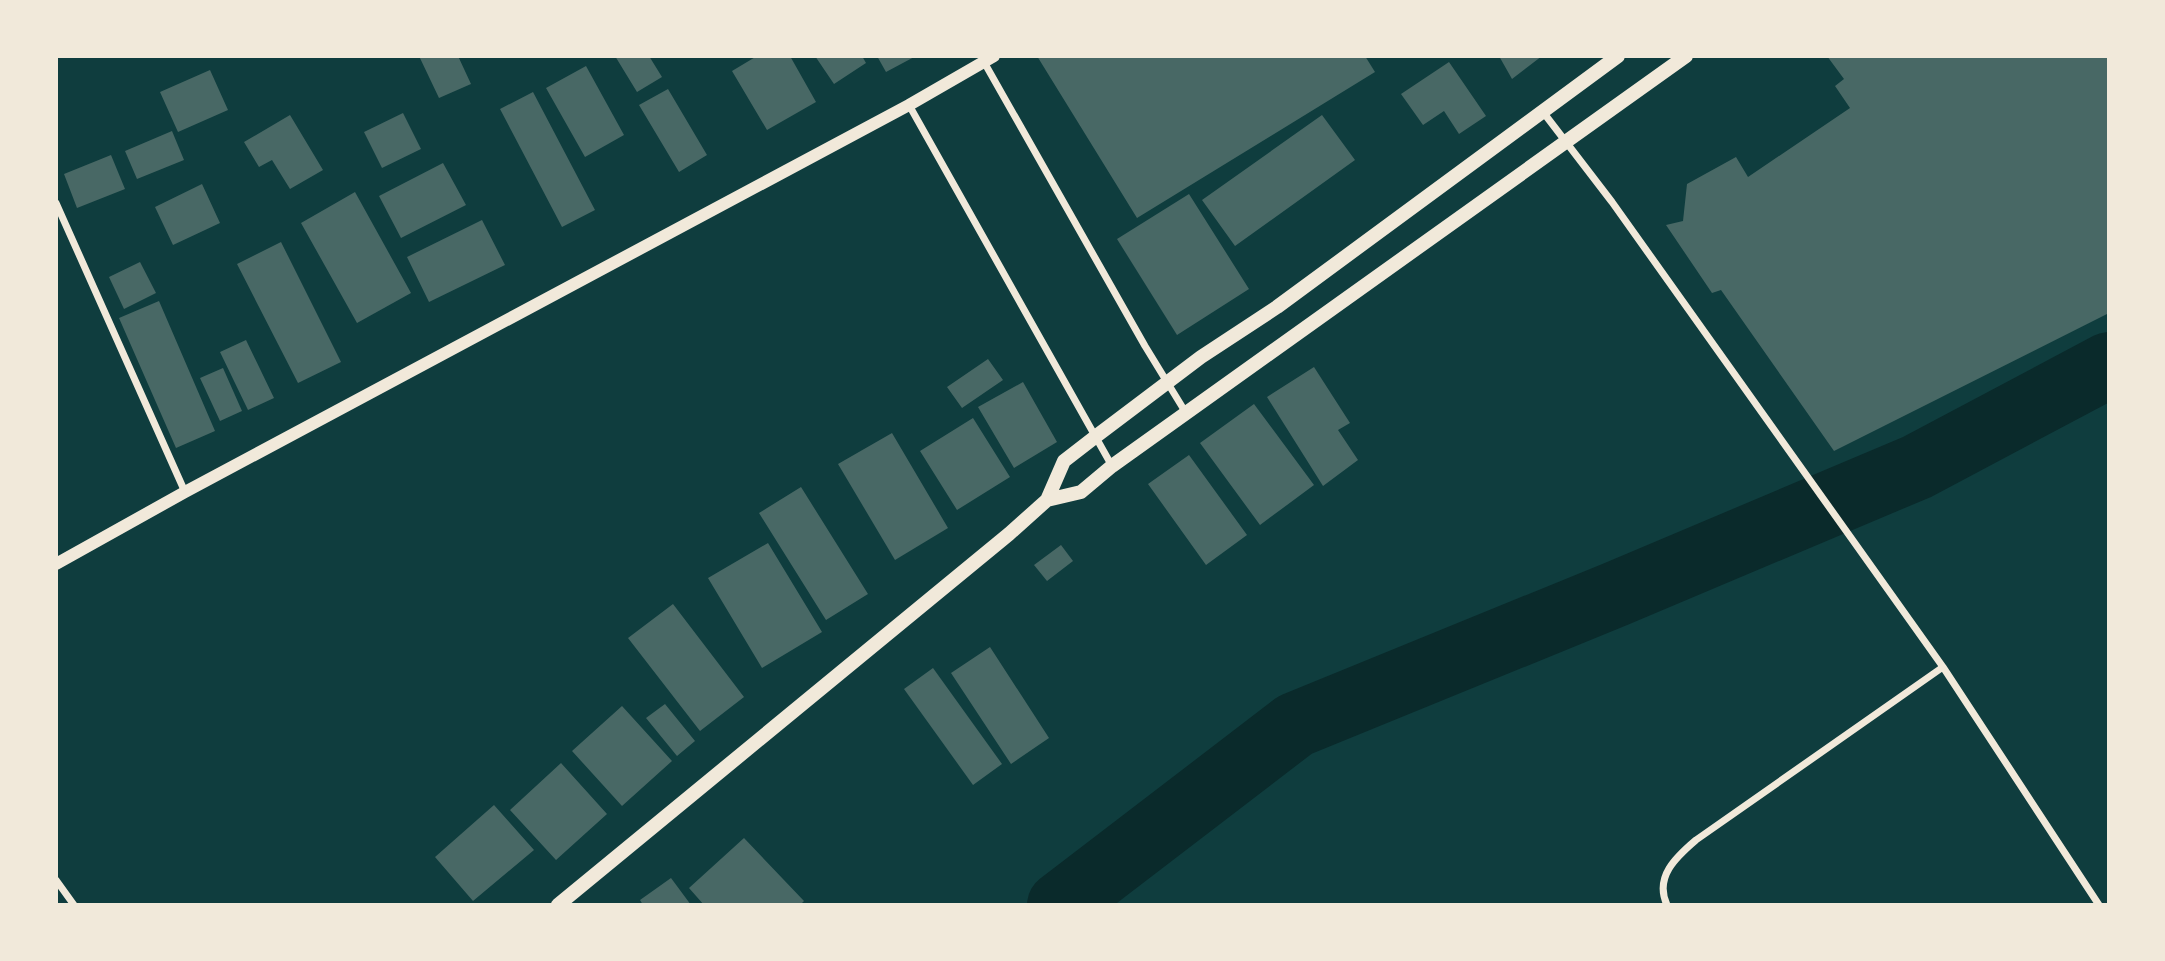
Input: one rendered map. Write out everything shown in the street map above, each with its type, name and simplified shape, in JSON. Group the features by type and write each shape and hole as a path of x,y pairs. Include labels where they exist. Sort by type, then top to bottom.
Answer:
{"main road":[{"path":"558,905 1009,534 1047,500 1064,461 1201,357 1277,307 1618,56"},
{"path":"1047,500 1081,492 1112,466 1686,56"}],"street":[{"path":"56,564 185,492 909,105 986,58 1186,413"},
{"path":"909,105 1112,466"},
{"path":"1542,111 1943,667 2099,905"},
{"path":"56,203 185,492"},
{"path":"1667,905 1662,896 1664,876 1677,856 1943,667"},
{"path":"56,880 74,905"}],"building":[{"path":"419,56 458,56 471,84 439,98"},
{"path":"615,56 649,56 662,77 637,92"},
{"path":"757,56 790,56 816,102 767,130 732,71"},
{"path":"815,56 862,56 866,63 834,84"},
{"path":"877,56 916,56 886,72"},
{"path":"1037,56 1365,56 1375,72 1137,218"},
{"path":"1499,56 1542,56 1512,79"},
{"path":"1827,56 2109,56 2109,313 1834,451 1721,290 1712,293 1666,225 1683,221 1687,184 1736,157 1748,177 1850,108 1835,86 1844,79"},
{"path":"1449,62 1486,116 1459,134 1444,111 1423,125 1401,94"},
{"path":"586,66 624,135 585,157 546,88"},
{"path":"210,70 228,110 178,132 160,92"},
{"path":"668,89 707,155 679,172 639,105"},
{"path":"533,92 595,210 562,227 500,109"},
{"path":"403,113 421,149 382,168 364,132"},
{"path":"290,115 323,170 290,189 272,160 259,167 244,142"},
{"path":"1322,115 1355,160 1235,246 1202,200"},
{"path":"172,131 184,160 137,179 125,151"},
{"path":"111,155 125,189 77,208 64,174"},
{"path":"443,163 466,205 401,238 379,196"},
{"path":"202,184 220,223 173,245 155,207"},
{"path":"355,192 411,293 357,323 301,223"},
{"path":"1189,194 1249,289 1177,335 1117,239"},
{"path":"482,220 505,265 429,302 407,257"},
{"path":"281,242 341,362 298,383 237,264"},
{"path":"140,262 156,293 124,309 109,277"},
{"path":"159,301 215,431 176,448 119,318"},
{"path":"246,340 274,398 248,410 220,352"},
{"path":"988,359 1003,380 962,408 947,387"},
{"path":"1314,367 1350,423 1338,430 1358,460 1323,486 1267,397"},
{"path":"223,368 242,411 220,421 200,378"},
{"path":"1023,382 1057,442 1014,468 978,407"},
{"path":"1254,404 1314,485 1260,525 1200,443"},
{"path":"973,418 1010,477 957,510 920,451"},
{"path":"892,433 948,528 895,560 838,464"},
{"path":"1189,455 1247,535 1206,565 1148,484"},
{"path":"801,487 868,594 826,620 759,513"},
{"path":"768,543 822,632 762,668 708,578"},
{"path":"1061,545 1073,561 1047,581 1034,565"},
{"path":"673,604 744,697 700,731 628,638"},
{"path":"990,647 1049,738 1011,764 951,673"},
{"path":"933,668 1002,764 973,785 904,689"},
{"path":"665,704 695,741 677,756 646,718"},
{"path":"622,706 672,761 622,806 572,751"},
{"path":"561,763 607,814 556,860 510,810"},
{"path":"494,805 534,850 473,901 435,857"},
{"path":"744,838 804,901 800,905 704,905 689,888"},
{"path":"671,878 691,905 643,905 640,900"}],"waterway":[{"path":"1060,905 1295,725 1917,467 2109,365"}]}
